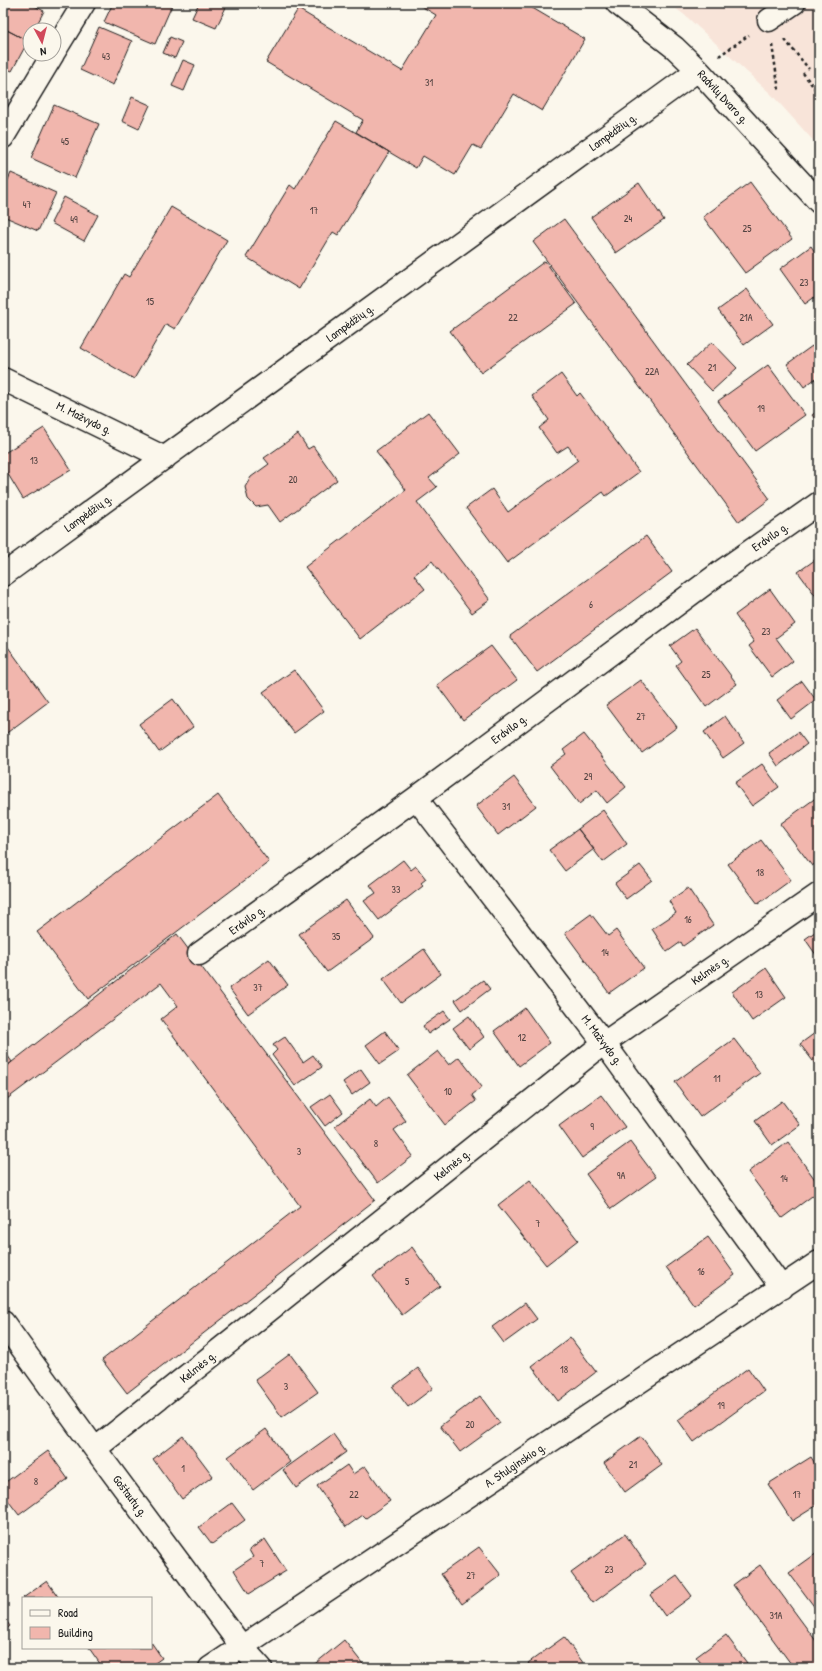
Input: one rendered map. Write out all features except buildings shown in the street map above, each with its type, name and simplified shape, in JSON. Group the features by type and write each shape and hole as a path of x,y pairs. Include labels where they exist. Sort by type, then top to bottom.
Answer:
{"street":[{"path":"62,40 84,3"},
{"name":"Radvilų Dvaro g.","path":"617,3 675,48 698,70 819,202"},
{"path":"769,20 794,3"},
{"path":"3,137 49,62"},
{"name":"Lampėdžių g.","path":"3,575 698,70"},
{"name":"M. Mažvydo g.","path":"3,379 165,458"},
{"name":"Erdvilo g.","path":"199,954 416,798 722,571 819,503"},
{"name":"M. Mažvydo g.","path":"416,798 604,1043 782,1288"},
{"name":"Kelmės g.","path":"95,1449 604,1043 819,894"},
{"name":"A. Stulginskio g.","path":"210,1668 819,1262"},
{"name":"Goštautų g.","path":"3,1322 242,1647 261,1668"}],"path":[{"path":"698,70 769,20"},
{"path":"769,20 809,69"},
{"path":"769,20 779,90"},
{"path":"803,73 819,94"}],"shaded area":[{"path":"669,3 819,3 819,147 772,95 687,17"}]}
